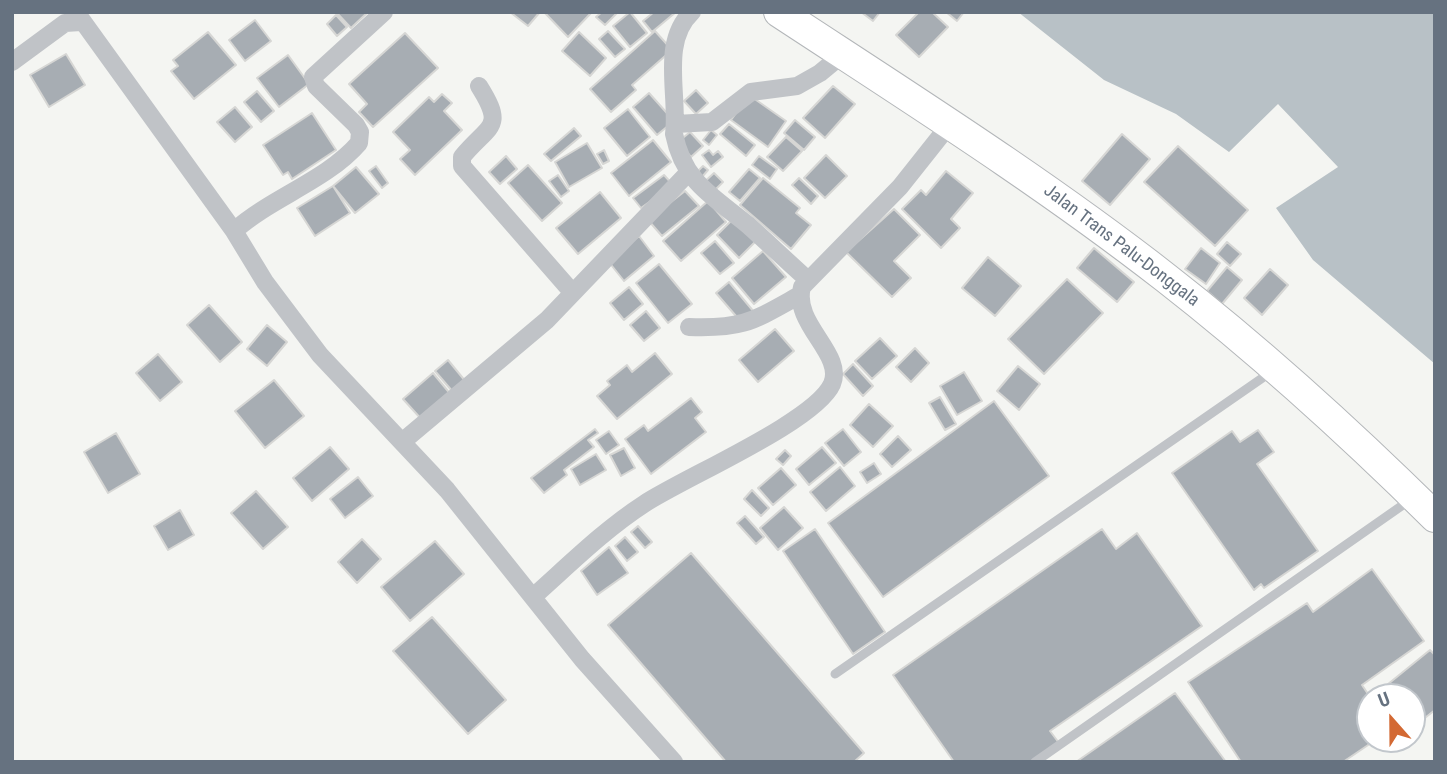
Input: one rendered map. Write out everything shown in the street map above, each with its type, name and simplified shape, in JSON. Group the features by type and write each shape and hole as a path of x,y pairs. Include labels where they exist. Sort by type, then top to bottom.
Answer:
{"highway":[{"name":"Jalan Trans Palu-Donggala","path":"779,12 950,124 1165,277 1276,369 1425,507"}],"street":[{"path":"234,231 258,210 336,164 359,143 361,137 356,125 316,86 313,77 384,12"},
{"path":"534,596 613,525 646,502 778,430 825,396 833,382 828,353 811,329 804,288 750,227 703,191 689,173 676,142 676,31 692,12"},
{"path":"12,62 65,23 78,17 234,231 265,282 320,355 462,507 582,659 674,762"},
{"path":"676,124 712,122 751,92 787,89 810,80 843,54"},
{"path":"478,86 491,105 495,119 492,129 462,156 462,166 572,292"},
{"path":"689,327 736,327 751,323 804,288 900,187 950,124"},
{"path":"402,442 516,348 689,173"}],"lane":[{"path":"835,674 1276,369"},
{"path":"1035,762 1425,507"}],"shaded area":[{"path":"1018,12 1435,12 1435,364 1313,260 1276,208 1338,167 1278,104 1229,152 1176,114 1104,80"}],"building":[{"path":"336,12 368,12 351,28"},
{"path":"510,12 540,12 528,26"},
{"path":"544,12 592,12 568,37"},
{"path":"602,12 618,12 605,25 596,17"},
{"path":"630,12 647,33 630,47 613,26"},
{"path":"654,12 676,12 652,32 643,21"},
{"path":"861,12 880,12 873,21"},
{"path":"919,12 932,12 948,27 919,57 896,35"},
{"path":"946,12 964,12 957,21"},
{"path":"336,15 347,27 337,36 327,24"},
{"path":"255,20 271,41 245,61 229,40"},
{"path":"608,31 625,49 615,57 599,39"},
{"path":"655,31 672,50 632,85 636,90 611,112 590,89"},
{"path":"208,32 236,65 194,99 171,71 178,66 173,60"},
{"path":"579,32 606,58 590,76 562,51"},
{"path":"405,33 438,68 373,127 359,112 367,104 349,84"},
{"path":"66,54 85,85 49,107 30,75"},
{"path":"288,55 309,84 279,107 257,78"},
{"path":"833,86 855,104 825,138 803,118"},
{"path":"696,90 708,103 696,114 684,101"},
{"path":"257,91 274,111 261,122 244,102"},
{"path":"649,93 674,121 657,135 633,107"},
{"path":"442,94 452,103 444,111 462,130 415,175 400,159 410,150 393,132 429,97 434,102"},
{"path":"749,95 786,121 768,147 731,120"},
{"path":"235,107 252,127 235,142 217,122"},
{"path":"628,109 650,137 627,156 604,128"},
{"path":"312,113 336,150 292,179 288,172 283,175 263,145"},
{"path":"795,120 815,137 804,150 784,133"},
{"path":"729,124 755,145 746,156 720,134"},
{"path":"574,128 581,136 551,161 544,154"},
{"path":"711,130 717,135 709,145 703,140"},
{"path":"690,132 703,146 691,157 678,142"},
{"path":"1122,134 1150,159 1110,205 1082,181"},
{"path":"786,137 802,151 783,171 767,157"},
{"path":"653,140 671,162 629,196 611,173"},
{"path":"587,143 602,168 569,187 555,162"},
{"path":"1178,146 1248,210 1215,246 1144,182"},
{"path":"604,150 609,161 603,164 597,154"},
{"path":"709,150 713,155 718,151 723,157 711,167 702,155"},
{"path":"826,155 847,176 825,198 804,178"},
{"path":"506,156 517,169 500,184 489,172"},
{"path":"759,156 777,169 770,179 752,165"},
{"path":"528,165 562,203 542,221 508,183"},
{"path":"376,166 388,183 382,188 369,171"},
{"path":"703,166 708,170 702,177 697,172"},
{"path":"356,167 379,194 355,213 333,186"},
{"path":"749,169 760,178 740,201 729,192"},
{"path":"946,171 973,193 951,219 960,228 941,248 902,209 921,190 926,195"},
{"path":"714,173 723,182 710,195 701,185"},
{"path":"558,175 569,191 561,197 549,181"},
{"path":"664,175 673,185 641,208 633,198"},
{"path":"763,178 800,208 796,213 811,225 791,249 740,205"},
{"path":"799,178 818,196 811,204 792,185"},
{"path":"333,186 350,213 315,236 297,208"},
{"path":"685,191 699,206 662,236 648,220"},
{"path":"600,192 621,218 578,254 556,228"},
{"path":"708,201 726,222 681,261 663,241"},
{"path":"894,209 920,235 894,261 911,278 892,297 846,252"},
{"path":"733,219 755,242 739,258 717,235"},
{"path":"639,236 654,256 624,281 608,261"},
{"path":"715,241 734,263 720,274 701,253"},
{"path":"1227,242 1241,254 1230,266 1217,254"},
{"path":"1094,248 1134,282 1117,302 1077,268"},
{"path":"1201,248 1220,263 1206,284 1185,269"},
{"path":"763,251 786,277 754,304 732,278"},
{"path":"988,257 1021,286 995,316 962,288"},
{"path":"659,264 692,304 668,323 636,283"},
{"path":"1227,267 1242,280 1222,304 1207,291"},
{"path":"1270,269 1288,285 1262,315 1244,298"},
{"path":"1067,279 1103,313 1044,374 1008,339"},
{"path":"729,282 754,312 742,323 716,293"},
{"path":"629,287 643,304 624,320 610,303"},
{"path":"209,305 242,342 220,362 187,325"},
{"path":"646,311 660,328 644,341 630,325"},
{"path":"267,325 287,342 267,366 247,349"},
{"path":"775,329 794,351 758,382 739,360"},
{"path":"880,338 897,356 872,379 855,361"},
{"path":"915,348 929,363 911,382 896,367"},
{"path":"655,353 672,374 617,419 597,396 610,385 607,381 627,365 632,372"},
{"path":"158,354 182,382 160,401 136,373"},
{"path":"448,360 466,382 453,392 435,371"},
{"path":"853,364 873,386 863,396 843,374"},
{"path":"1018,366 1040,384 1019,410 997,391"},
{"path":"964,372 982,401 957,415 940,386"},
{"path":"433,373 452,396 423,421 403,399"},
{"path":"274,380 304,416 265,448 235,411"},
{"path":"940,397 956,424 945,430 929,403"},
{"path":"691,398 702,412 695,418 706,432 651,474 625,439 644,425 648,431"},
{"path":"994,401 1049,476 883,597 828,523"},
{"path":"869,404 893,426 873,447 850,425"},
{"path":"595,429 598,433 588,440 594,447 564,470 567,475 544,493 531,478"},
{"path":"843,429 861,452 844,466 825,443"},
{"path":"1258,430 1274,452 1257,464 1318,551 1264,588 1261,584 1254,590 1172,473 1232,431 1240,442"},
{"path":"609,431 619,445 606,454 596,440"},
{"path":"116,433 140,474 108,493 84,452"},
{"path":"898,436 911,450 892,467 880,454"},
{"path":"330,447 349,469 312,501 293,478"},
{"path":"822,447 836,463 809,485 796,469"},
{"path":"624,448 635,468 621,476 610,455"},
{"path":"785,450 791,456 783,465 776,459"},
{"path":"596,454 606,470 580,485 571,469"},
{"path":"874,463 881,474 867,483 860,472"},
{"path":"840,467 855,486 826,511 810,492"},
{"path":"781,468 796,485 773,505 758,488"},
{"path":"358,477 373,496 345,518 330,499"},
{"path":"752,490 769,508 761,516 744,499"},
{"path":"256,491 288,527 263,549 231,513"},
{"path":"784,507 803,528 778,550 760,528"},
{"path":"180,510 194,535 168,550 154,526"},
{"path":"745,516 764,537 756,544 737,523"},
{"path":"638,526 652,542 645,548 631,532"},
{"path":"815,529 885,632 853,654 783,551"},
{"path":"1102,529 1116,549 1137,533 1202,626 1050,731 1059,743 1032,762 954,762 893,675"},
{"path":"625,537 638,552 627,561 615,546"},
{"path":"362,539 381,559 357,583 338,562"},
{"path":"435,541 464,574 410,621 381,587"},
{"path":"609,547 628,573 597,595 581,571"},
{"path":"691,553 864,753 854,762 726,762 608,625"},
{"path":"1372,569 1424,641 1365,683 1356,683 1356,753 1343,762 1241,762 1188,682 1307,603 1313,612"},
{"path":"432,617 506,700 468,734 393,651"},
{"path":"1430,650 1435,655 1435,710 1426,717 1426,683 1389,683"},
{"path":"1175,693 1226,762 1076,762"}]}
